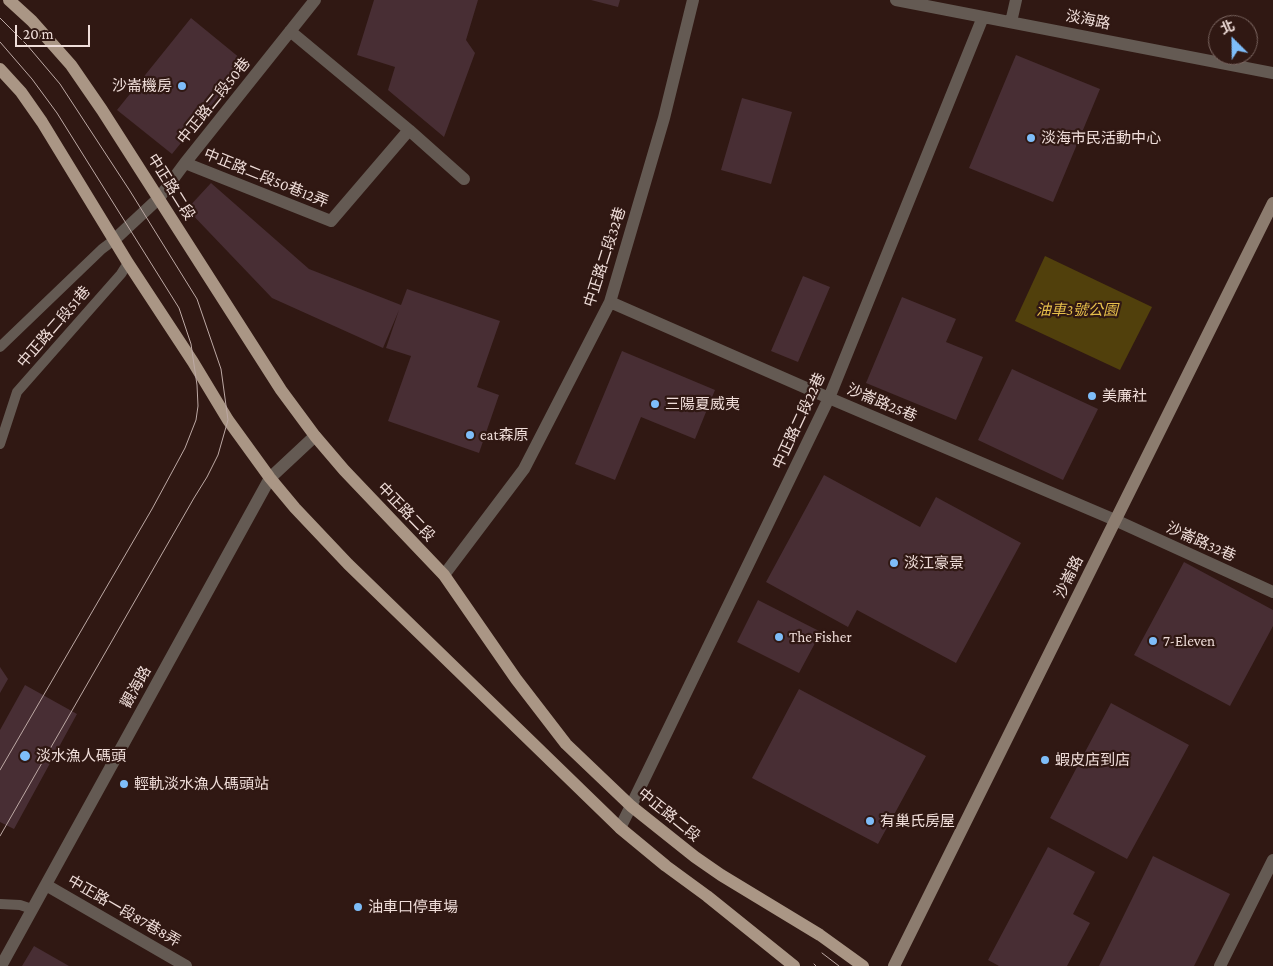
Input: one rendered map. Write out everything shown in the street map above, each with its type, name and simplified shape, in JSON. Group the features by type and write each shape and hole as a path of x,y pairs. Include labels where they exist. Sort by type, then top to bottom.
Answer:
{"main road":[{"name":"中正路二段","path":"9,0 32,21 71,64 281,390 344,470 444,575 516,679 566,744 631,806 695,857 721,875 820,935 863,966"},
{"path":"0,70 20,92 42,122 228,420 270,478 295,508 348,564 620,828 794,966"}],"street":[{"name":"中正路二段50巷","path":"114,240 159,198 316,0"},
{"name":"中正路二段32巷","path":"444,575 524,469 610,302 664,118 693,0"},
{"name":"淡海路","path":"896,0 1273,73"},
{"path":"1012,22 1016,0"},
{"name":"中正路二段22巷","path":"620,828 829,398 983,17"},
{"path":"290,31 409,130 464,179"},
{"name":"中正路二段50巷12弄","path":"186,163 331,222 409,130"},
{"name":"沙崙路","path":"894,966 1273,203"},
{"name":"沙崙路25巷","path":"610,302 1115,520"},
{"name":"觀海路","path":"1,966 270,478 316,436"},
{"name":"沙崙路32巷","path":"1115,520 1273,592"},
{"path":"1220,966 1273,860"},
{"name":"中正路一段87巷8弄","path":"46,884 186,966"}],"lane":[{"path":"0,347 102,249 114,240"},
{"name":"中正路二段51巷","path":"0,444 17,392 121,274 128,262"},
{"path":"0,904 20,905 32,909"}],"green space":[{"name":"油車3號公園","path":"1045,256 1152,307 1120,370 1015,321"}],"building":[{"path":"374,0 478,0 466,40 475,53 444,137 388,90 395,67 357,55"},
{"path":"591,0 620,0 618,7"},
{"name":"沙崙機房","path":"191,18 246,63 172,154 117,110"},
{"name":"淡海市民活動中心","path":"1016,55 1100,89 1053,202 969,168"},
{"path":"742,98 792,112 771,184 721,170"},
{"path":"211,183 309,269 401,305 407,289 500,321 477,387 499,395 479,453 388,421 411,356 386,348 399,310 383,348 272,298 187,209"},
{"path":"803,276 830,287 798,362 771,351"},
{"path":"902,297 956,319 946,342 983,357 956,420 866,383"},
{"name":"三陽夏威夷","path":"622,351 715,390 695,439 641,417 615,480 575,464"},
{"path":"1012,369 1098,409 1063,480 978,440"},
{"name":"淡江豪景","path":"824,475 920,527 936,497 1021,543 956,663 857,610 848,627 766,582"},
{"path":"1184,562 1273,610 1273,626 1230,706 1134,655"},
{"name":"The Fisher","path":"758,600 821,632 799,673 737,642"},
{"path":"0,667 8,679 0,693"},
{"path":"25,685 77,714 14,829 0,822 0,730"},
{"path":"799,689 926,756 878,844 752,778"},
{"path":"1111,703 1189,745 1127,859 1050,818"},
{"path":"1048,847 1095,872 1073,914 1090,923 1067,966 999,966 988,960"},
{"path":"1153,856 1230,894 1194,966 1099,966"},
{"path":"34,946 69,966 22,966"}],"tram line":[{"path":"0,18 27,45 60,84 130,191 197,299 221,369 228,420 218,455 207,477 0,836"},
{"path":"0,42 32,79 57,113 179,308 191,344 198,406 196,420 185,448 152,509 0,770"},
{"path":"822,953 839,966"}],"place":[{"name":"沙崙機房","path":"182,86"},
{"name":"淡海市民活動中心","path":"1031,138"},
{"name":"美廉社","path":"1092,396"},
{"name":"三陽夏威夷","path":"655,404"},
{"name":"eat森原","path":"470,435"},
{"name":"淡江豪景","path":"894,563"},
{"name":"The Fisher","path":"779,637"},
{"name":"7-Eleven","path":"1153,641"},
{"name":"淡水漁人碼頭","path":"25,756"},
{"name":"蝦皮店到店","path":"1045,760"},
{"name":"輕軌淡水漁人碼頭站","path":"124,784"},
{"name":"有巢氏房屋","path":"870,821"},
{"name":"油車口停車場","path":"358,907"}]}
